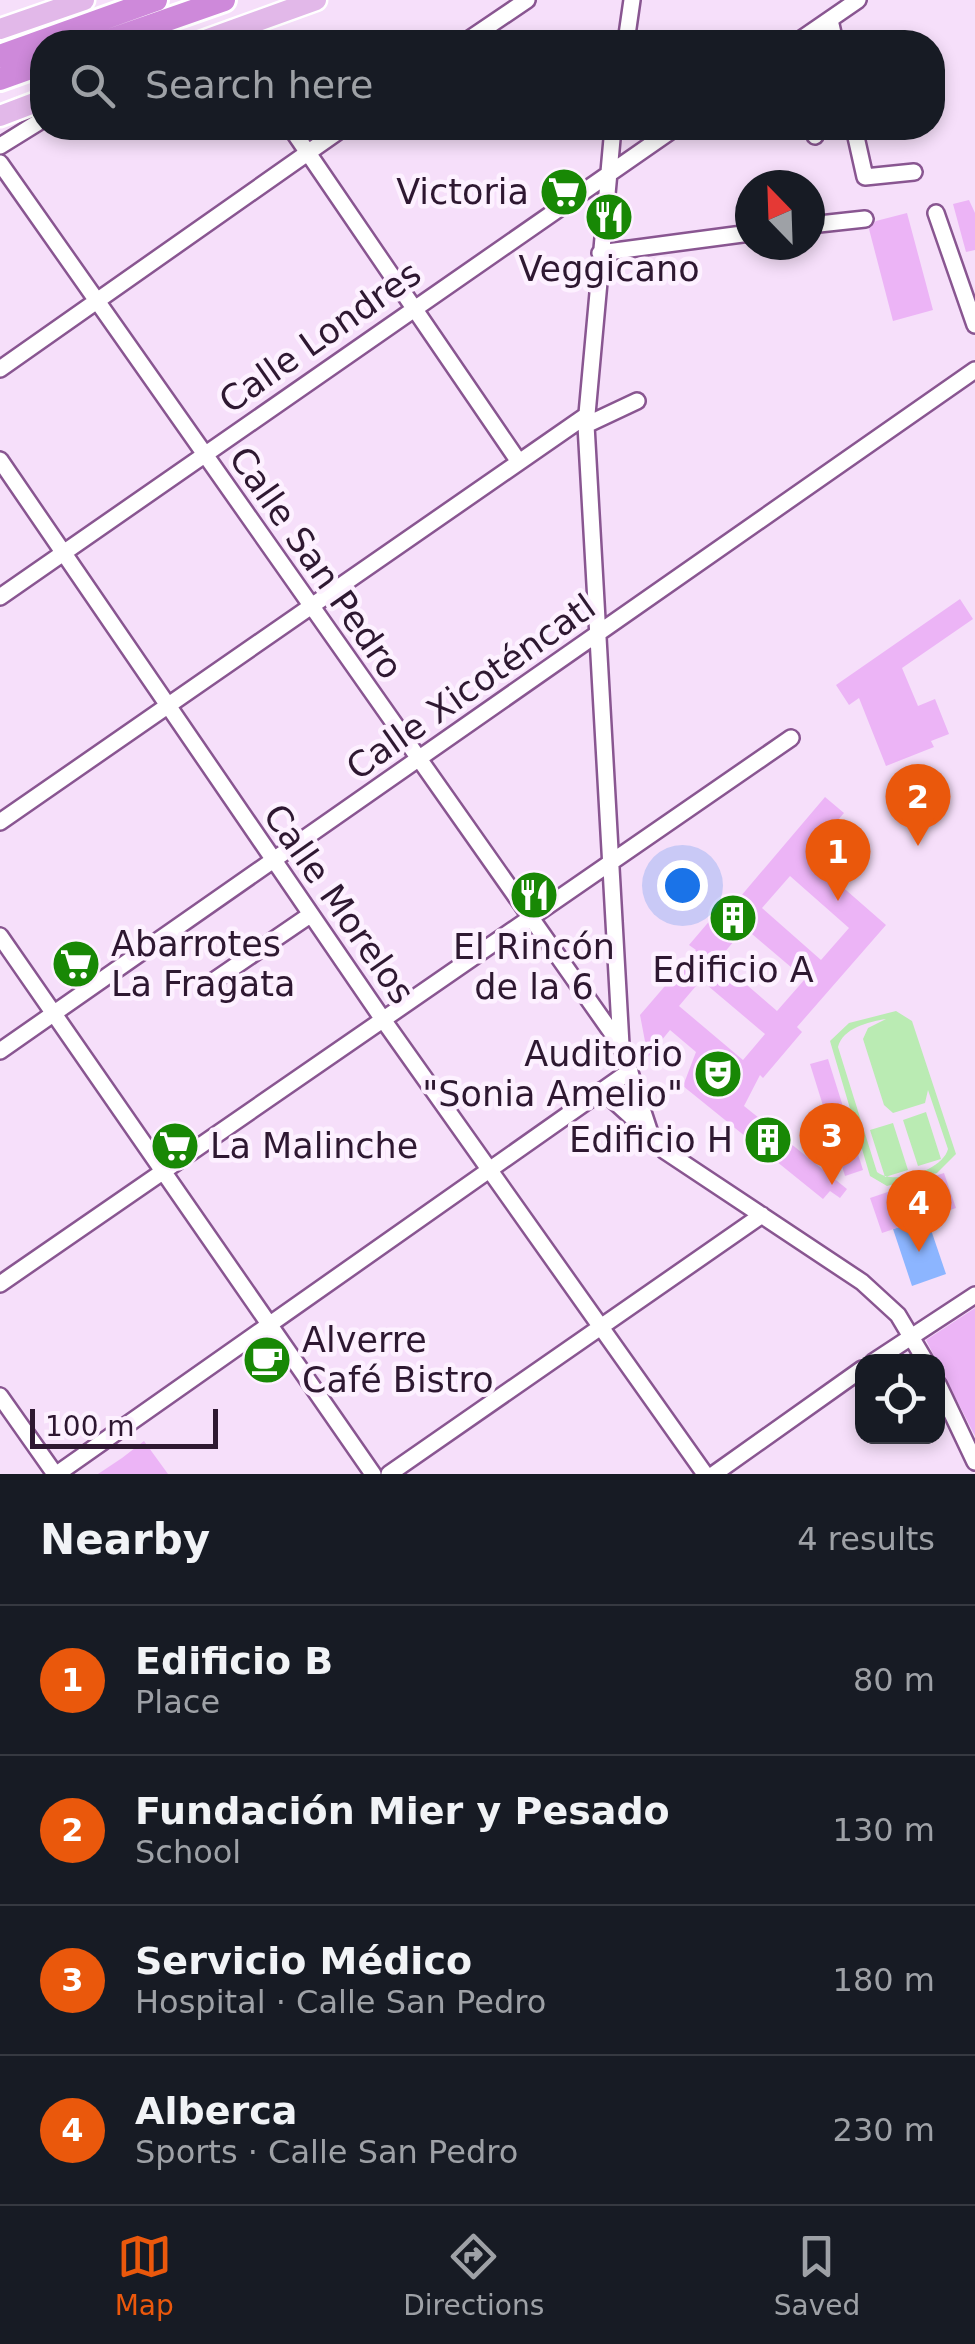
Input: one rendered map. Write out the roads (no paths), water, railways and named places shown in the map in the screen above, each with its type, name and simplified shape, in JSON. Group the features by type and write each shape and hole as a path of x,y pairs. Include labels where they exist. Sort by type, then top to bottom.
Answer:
{"highway":[{"path":"72,30 156,0"},
{"path":"138,30 224,0"},
{"path":"0,56 30,45"},
{"path":"0,79 30,68"}],"main road":[{"path":"0,29 84,0"},
{"path":"247,30 316,0"},
{"path":"0,116 30,105"}],"street":[{"path":"482,30 526,0"},
{"path":"628,30 632,0"},
{"path":"815,30 858,0"},
{"path":"830,20 832,30"},
{"path":"0,146 30,127"},
{"path":"300,140 519,462"},
{"path":"0,369 325,140"},
{"path":"612,140 607,175 608,253 587,420 595,638 621,1045 650,1133"},
{"name":"Calle Londres","path":"0,596 657,140"},
{"path":"857,140 865,176 914,172"},
{"name":"Calle San Pedro","path":"0,163 621,1045"},
{"path":"936,213 975,326"},
{"path":"825,223 865,219"},
{"path":"608,253 735,235"},
{"name":"Calle Xicoténcatl","path":"0,1052 975,370"},
{"path":"0,822 519,462 587,420 637,401"},
{"name":"Calle Morelos","path":"0,460 310,915 705,1474"},
{"path":"0,1284 791,738"},
{"path":"212,982 310,915"},
{"path":"0,936 374,1474"},
{"path":"0,1396 56,1474 630,1071"},
{"path":"602,1090 666,1151 862,1282 898,1315 922,1354"},
{"path":"389,1474 762,1216"},
{"path":"885,1354 975,1295"},
{"path":"714,1474 855,1374"},
{"path":"945,1399 975,1462"}],"water":[{"path":"927,1218 946,1274 912,1286 893,1229"}],"place":[{"name":"Victoria","path":"564,192"},
{"name":"Veggicano","path":"609,217"},
{"name":"Fundación Mier y Pesado","path":"918,846"},
{"name":"El Rincón de la 6","path":"534,895"},
{"name":"Edificio B","path":"838,901"},
{"name":"Edificio A","path":"733,918"},
{"name":"Abarrotes La Fragata","path":"76,964"},
{"name":"Auditorio \"Sonia Amelio\"","path":"718,1074"},
{"name":"Edificio H","path":"768,1140"},
{"name":"La Malinche","path":"175,1146"},
{"name":"Servicio Médico","path":"832,1185"},
{"name":"Alberca","path":"919,1252"},
{"name":"Alverre Café Bistro","path":"267,1360"}]}
